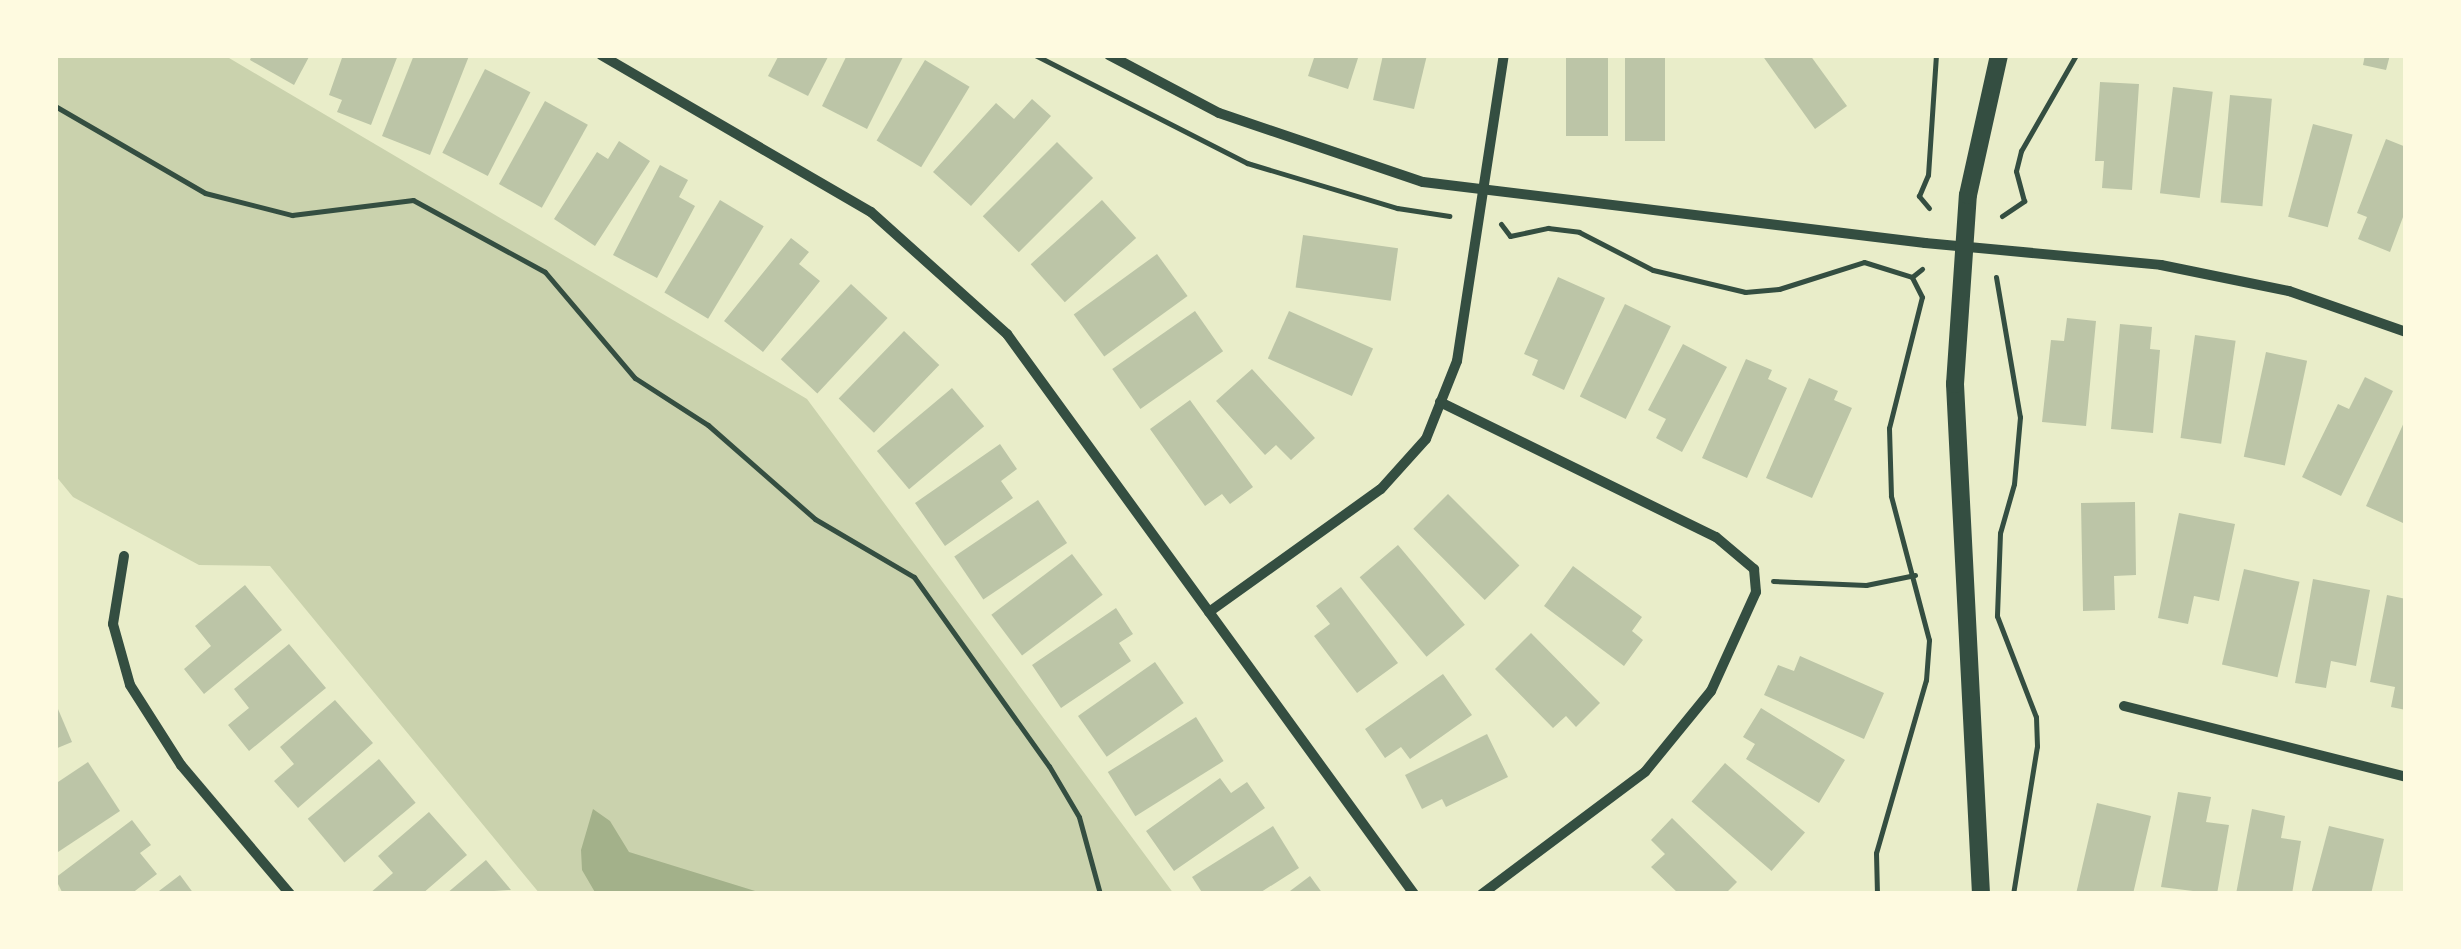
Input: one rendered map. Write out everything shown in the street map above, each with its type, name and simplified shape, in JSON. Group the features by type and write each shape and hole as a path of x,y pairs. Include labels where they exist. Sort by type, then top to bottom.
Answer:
{"street":[{"path":"601,55 871,212 944,273 1006,334 1414,894"},
{"path":"1109,55 1219,112 1346,160 1482,193 2161,265 2290,291 2406,332"},
{"path":"1209,612 1380,489 1426,439 1457,360 1504,55"},
{"path":"1981,894 1955,384 1968,196 1998,55"},
{"path":"1440,402 1716,537 1754,574 1756,592 1710,691 1645,772 1482,894"},
{"path":"124,556 113,624 130,684 181,765 290,894"},
{"path":"2124,706 2406,777"}],"path":[{"path":"1035,55 1247,163 1397,208 1448,216"},
{"path":"1928,208 1919,196 1928,174 1936,55"},
{"path":"2002,216 2024,201 2016,171 2021,151 2076,55"},
{"path":"55,106 205,194 292,215 412,200 545,272 635,378 708,426 815,519 914,576 1069,800 1100,894"},
{"path":"1501,224 1510,236 1548,228 1579,232 1653,270 1745,292 1779,289 1864,262 1912,277 1922,297 1890,428 1891,496 1915,575 1928,640 1926,680 1876,852 1877,894"},
{"path":"1912,277 1922,269"},
{"path":"1996,277 2020,417 2014,484 2000,533 1997,616 2036,718 2037,746 2014,894"},
{"path":"1754,574 1866,585 1915,575"}],"shaded area":[{"path":"55,55 224,55 807,399 1174,894 540,894 270,566 199,565 73,497 55,475"},
{"path":"593,809 610,821 629,852 765,894 596,894 582,870 581,850"}],"building":[{"path":"252,55 310,55 294,85 250,60"},
{"path":"343,55 398,55 371,125 337,112 342,100 329,95"},
{"path":"414,55 469,56 430,155 382,136"},
{"path":"779,55 829,55 808,96 768,76"},
{"path":"847,55 904,55 867,129 822,106"},
{"path":"1315,55 1359,55 1348,89 1308,76"},
{"path":"1383,55 1427,55 1414,109 1373,100"},
{"path":"1566,55 1608,55 1608,136 1566,136"},
{"path":"1625,55 1665,55 1665,141 1625,141"},
{"path":"1762,55 1810,55 1847,106 1815,129"},
{"path":"2365,55 2390,55 2386,70 2363,65"},
{"path":"925,60 970,87 921,167 877,141"},
{"path":"485,69 530,92 488,176 442,153"},
{"path":"2100,82 2139,84 2132,190 2102,188 2104,161 2095,161"},
{"path":"2173,87 2213,92 2200,198 2160,193"},
{"path":"2230,95 2272,99 2262,206 2221,203"},
{"path":"1032,99 1051,116 971,206 933,172 996,103 1014,119"},
{"path":"545,101 588,125 542,208 499,184"},
{"path":"2313,124 2353,135 2328,227 2288,217"},
{"path":"2386,139 2406,147 2406,209 2390,252 2358,239 2367,217 2357,213"},
{"path":"619,141 650,161 595,246 554,219 597,152 608,159"},
{"path":"1057,142 1093,178 1019,252 983,216"},
{"path":"660,165 688,180 679,197 695,206 657,278 613,255"},
{"path":"720,200 764,226 708,319 664,293"},
{"path":"1102,200 1136,238 1065,302 1031,264"},
{"path":"1303,235 1398,248 1391,301 1296,287"},
{"path":"791,238 809,252 799,264 820,281 763,352 724,321"},
{"path":"1157,254 1188,296 1104,357 1074,315"},
{"path":"1558,277 1605,298 1564,390 1532,375 1538,360 1524,354"},
{"path":"851,284 888,318 817,393 781,359"},
{"path":"1625,304 1671,326 1626,419 1580,397"},
{"path":"1195,311 1223,351 1140,409 1112,369"},
{"path":"1289,311 1373,348 1352,396 1268,359"},
{"path":"2067,318 2096,321 2086,426 2042,422 2051,340 2064,341"},
{"path":"2120,324 2152,327 2150,349 2160,350 2153,433 2111,429"},
{"path":"904,331 939,365 874,433 839,399"},
{"path":"2195,335 2236,341 2221,444 2181,438"},
{"path":"1683,344 1727,367 1682,452 1656,438 1666,419 1648,410"},
{"path":"2266,352 2307,361 2285,465 2244,457"},
{"path":"1746,359 1772,370 1768,379 1787,388 1747,478 1702,458"},
{"path":"1252,369 1315,438 1291,460 1276,445 1265,455 1216,401"},
{"path":"2365,377 2393,391 2341,496 2302,477 2338,404 2349,409"},
{"path":"1809,378 1838,391 1834,400 1852,408 1812,498 1766,478"},
{"path":"952,388 984,426 909,489 877,451"},
{"path":"1190,400 1253,487 1230,504 1222,494 1205,506 1150,429"},
{"path":"2406,418 2406,517 2403,523 2366,506"},
{"path":"1000,444 1017,469 1001,481 1013,498 945,546 915,503"},
{"path":"1448,494 1519,565 1485,600 1413,529"},
{"path":"1038,500 1067,543 983,600 954,556"},
{"path":"2135,502 2136,575 2114,576 2115,610 2083,611 2081,503"},
{"path":"2179,513 2235,524 2219,601 2194,596 2188,624 2158,618"},
{"path":"1398,545 1465,625 1427,657 1360,577"},
{"path":"1072,554 1103,595 1022,656 991,615"},
{"path":"1573,566 1642,617 1632,631 1643,640 1624,666 1544,606"},
{"path":"2244,569 2300,582 2277,677 2222,664"},
{"path":"2313,579 2370,590 2356,666 2331,661 2326,688 2295,683"},
{"path":"245,585 282,630 204,694 184,669 211,646 195,626"},
{"path":"1341,587 1398,663 1357,693 1314,636 1330,624 1316,606"},
{"path":"2387,595 2406,599 2406,710 2391,707 2395,687 2370,682"},
{"path":"1116,608 1133,634 1119,643 1131,661 1061,708 1032,665"},
{"path":"1531,633 1600,703 1576,727 1566,716 1553,728 1495,669"},
{"path":"289,644 326,688 249,751 228,725 249,708 234,689"},
{"path":"1800,656 1884,693 1864,739 1764,695 1778,665 1794,671"},
{"path":"1155,662 1184,703 1107,757 1078,716"},
{"path":"1443,674 1472,715 1410,759 1401,747 1385,758 1365,729"},
{"path":"335,700 373,743 298,808 274,781 294,764 280,747"},
{"path":"55,702 72,742 55,749"},
{"path":"1761,708 1845,760 1819,803 1746,759 1755,744 1743,737"},
{"path":"1196,717 1224,761 1135,816 1108,772"},
{"path":"1487,734 1508,777 1446,807 1442,799 1422,809 1405,775"},
{"path":"379,759 416,803 344,862 308,819"},
{"path":"88,762 120,811 55,854 55,784"},
{"path":"1725,763 1805,833 1772,871 1692,801"},
{"path":"1220,778 1231,793 1247,782 1265,808 1174,871 1146,831"},
{"path":"2178,792 2211,797 2206,822 2229,825 2217,894 2161,887"},
{"path":"2097,803 2151,816 2133,894 2076,894"},
{"path":"2252,809 2285,816 2281,838 2301,841 2292,894 2236,894"},
{"path":"429,812 467,855 422,894 369,894 393,873 378,856"},
{"path":"1672,818 1737,882 1725,894 1679,894 1651,867 1665,854 1651,840"},
{"path":"132,820 151,845 140,853 157,874 131,894 63,894 55,878"},
{"path":"1273,826 1299,868 1258,894 1203,894 1192,877"},
{"path":"2329,826 2384,839 2371,894 2311,894"},
{"path":"486,860 511,890 446,894"},
{"path":"180,875 194,894 155,894"},
{"path":"1310,876 1323,894 1286,894"}]}
